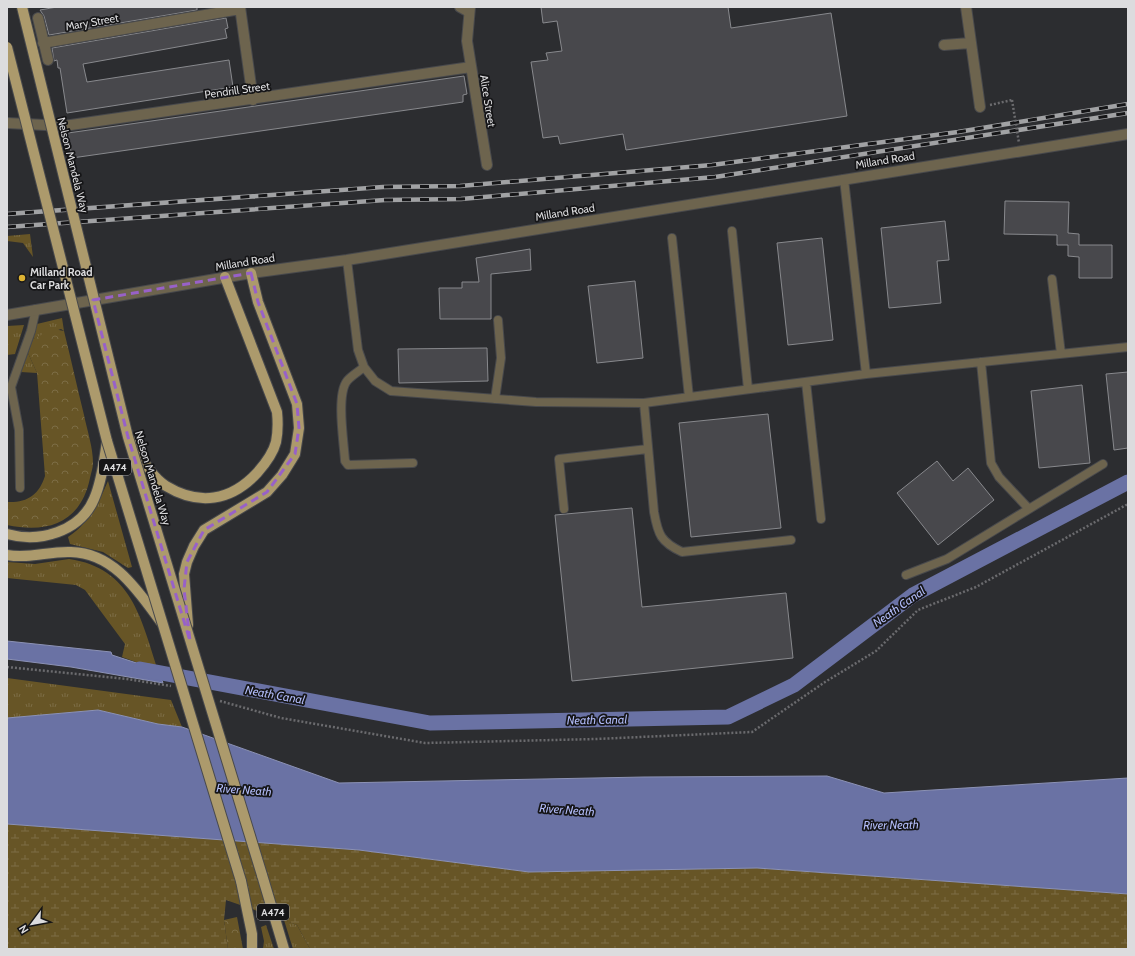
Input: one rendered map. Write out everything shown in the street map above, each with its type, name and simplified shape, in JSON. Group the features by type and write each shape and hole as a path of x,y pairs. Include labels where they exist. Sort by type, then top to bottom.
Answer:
{"main road":[{"name":"Nelson Mandela Way","path":"22,7 128,438 284,949"},
{"name":"A474","path":"7,47 107,441 202,748 241,881 252,934 252,949"},
{"path":"190,641 184,574 187,562 194,546 204,530 267,492 282,475 295,454 299,428 297,404 258,302 252,273"},
{"path":"128,438 152,472 165,486 187,497 212,498 231,494 246,484 266,463 276,443 278,425 274,400 225,277"},
{"path":"7,534 18,537 45,536 61,531 77,522 88,510 94,500 99,485 107,441"},
{"path":"7,555 33,557 70,552 85,553 100,559 126,577 163,623"}],"street":[{"path":"966,7 980,107"},
{"path":"240,8 253,100"},
{"name":"Mary Street","path":"43,43 240,8"},
{"name":"Alice Street","path":"466,9 467,40 487,165"},
{"path":"38,18 48,60"},
{"path":"944,45 970,43"},
{"name":"Pendrill Street","path":"7,123 64,126 253,100 471,67"},
{"name":"Milland Road","path":"7,315 225,277 347,260 1128,134"}],"lane":[{"path":"844,179 866,374"},
{"path":"732,231 748,389"},
{"path":"672,238 689,397"},
{"path":"347,260 358,350 364,367 375,381 391,391 566,403 644,403 866,374 1128,347"},
{"path":"1052,279 1061,354"},
{"path":"20,488 19,430 12,387 32,331 36,310"},
{"path":"495,399 501,358 498,320"},
{"path":"981,362 991,463 999,477 1029,509"},
{"path":"364,367 347,381 343,390 342,405 345,461 348,465 413,463"},
{"path":"806,382 821,519"},
{"path":"644,403 657,529 667,544 682,552 791,540"},
{"path":"564,509 559,459 648,449"},
{"path":"906,575 947,559 1103,464"}],"path":[{"path":"980,107 1012,100 1019,143"},
{"path":"213,699 281,718 425,743 596,739 752,732 825,682 876,651 918,610 976,587 1128,504"},
{"path":"7,667 127,679 178,688"}],"highlighted area":[{"path":"251,273 258,302 297,404 299,428 295,454 267,492 204,530 187,562 184,589 190,641 128,437 93,300"}],"green space":[{"path":"30,234 33,257 23,243 7,241 7,236"},
{"path":"62,318 64,331 61,329 33,339 37,324"},
{"path":"24,325 15,354 7,355 7,326"},
{"path":"54,329 64,331 91,445 93,457 92,470 86,493 71,515 49,526 36,528 7,525 7,502 21,501 36,493 45,476 37,373 28,353 33,339"},
{"path":"28,353 37,373 21,372"},
{"path":"108,481 132,567 128,568 103,552 70,544 68,537 88,519 97,505"},
{"path":"69,559 90,564 107,573 120,585 131,599 139,615 158,670 122,657 125,644 85,590 76,585 7,578 7,562 35,564"},
{"path":"7,678 171,700 182,727 158,724 98,710 7,718"},
{"path":"7,824 359,850 529,872 757,868 1128,894 1128,949 310,949 297,925 226,900 224,920 228,949 7,949"},
{"path":"237,917 243,949 228,949 224,920"},
{"path":"284,920 297,925 310,949 293,949"},
{"path":"266,925 274,949 263,949 264,941 261,927"}],"water":[{"path":"7,641 111,652 112,655 158,670 163,683 71,667 7,659"},
{"name":"River Neath","path":"98,710 158,724 182,727 339,783 644,777 827,776 884,793 1128,778 1128,894 757,868 529,872 359,850 7,824 7,718"}],"building":[{"path":"57,7 197,7 197,10 49,35 44,16 40,10"},
{"path":"541,7 728,7 731,28 831,13 847,116 626,150 623,134 560,144 558,136 543,138 531,62 548,60 546,53 562,51 557,21 543,23"},
{"path":"226,18 228,28 225,29 227,38 83,64 87,82 229,60 233,87 67,113 60,68 58,68 57,60 54,61 52,48"},
{"path":"464,76 467,94 463,95 463,102 72,158 68,133"},
{"path":"1005,201 1069,202 1068,233 1079,234 1079,245 1112,245 1112,278 1079,278 1079,257 1068,256 1068,245 1057,245 1057,235 1004,234"},
{"path":"945,221 949,260 937,261 941,303 889,308 881,228"},
{"path":"822,238 833,340 788,345 777,243"},
{"path":"530,249 531,270 491,274 491,319 440,319 439,288 462,288 462,282 479,282 476,258"},
{"path":"635,281 643,358 597,363 588,286"},
{"path":"487,348 488,381 399,383 398,349"},
{"path":"1128,372 1128,448 1114,450 1106,374"},
{"path":"1082,385 1090,463 1039,468 1031,391"},
{"path":"768,414 781,528 691,537 679,423"},
{"path":"937,461 953,481 968,468 994,500 938,545 897,493"},
{"path":"632,508 642,607 786,593 793,658 572,681 555,515"}],"waterway":[{"name":"Neath Canal","path":"140,669 430,723 728,717 794,685 913,595 1128,482"}],"railway":[{"path":"7,214 383,187 460,186 712,165 958,132 1128,104"},
{"path":"7,227 385,200 461,199 715,177 1128,113"}],"place":[{"name":"Milland Road Car Park","path":"22,278"}]}
